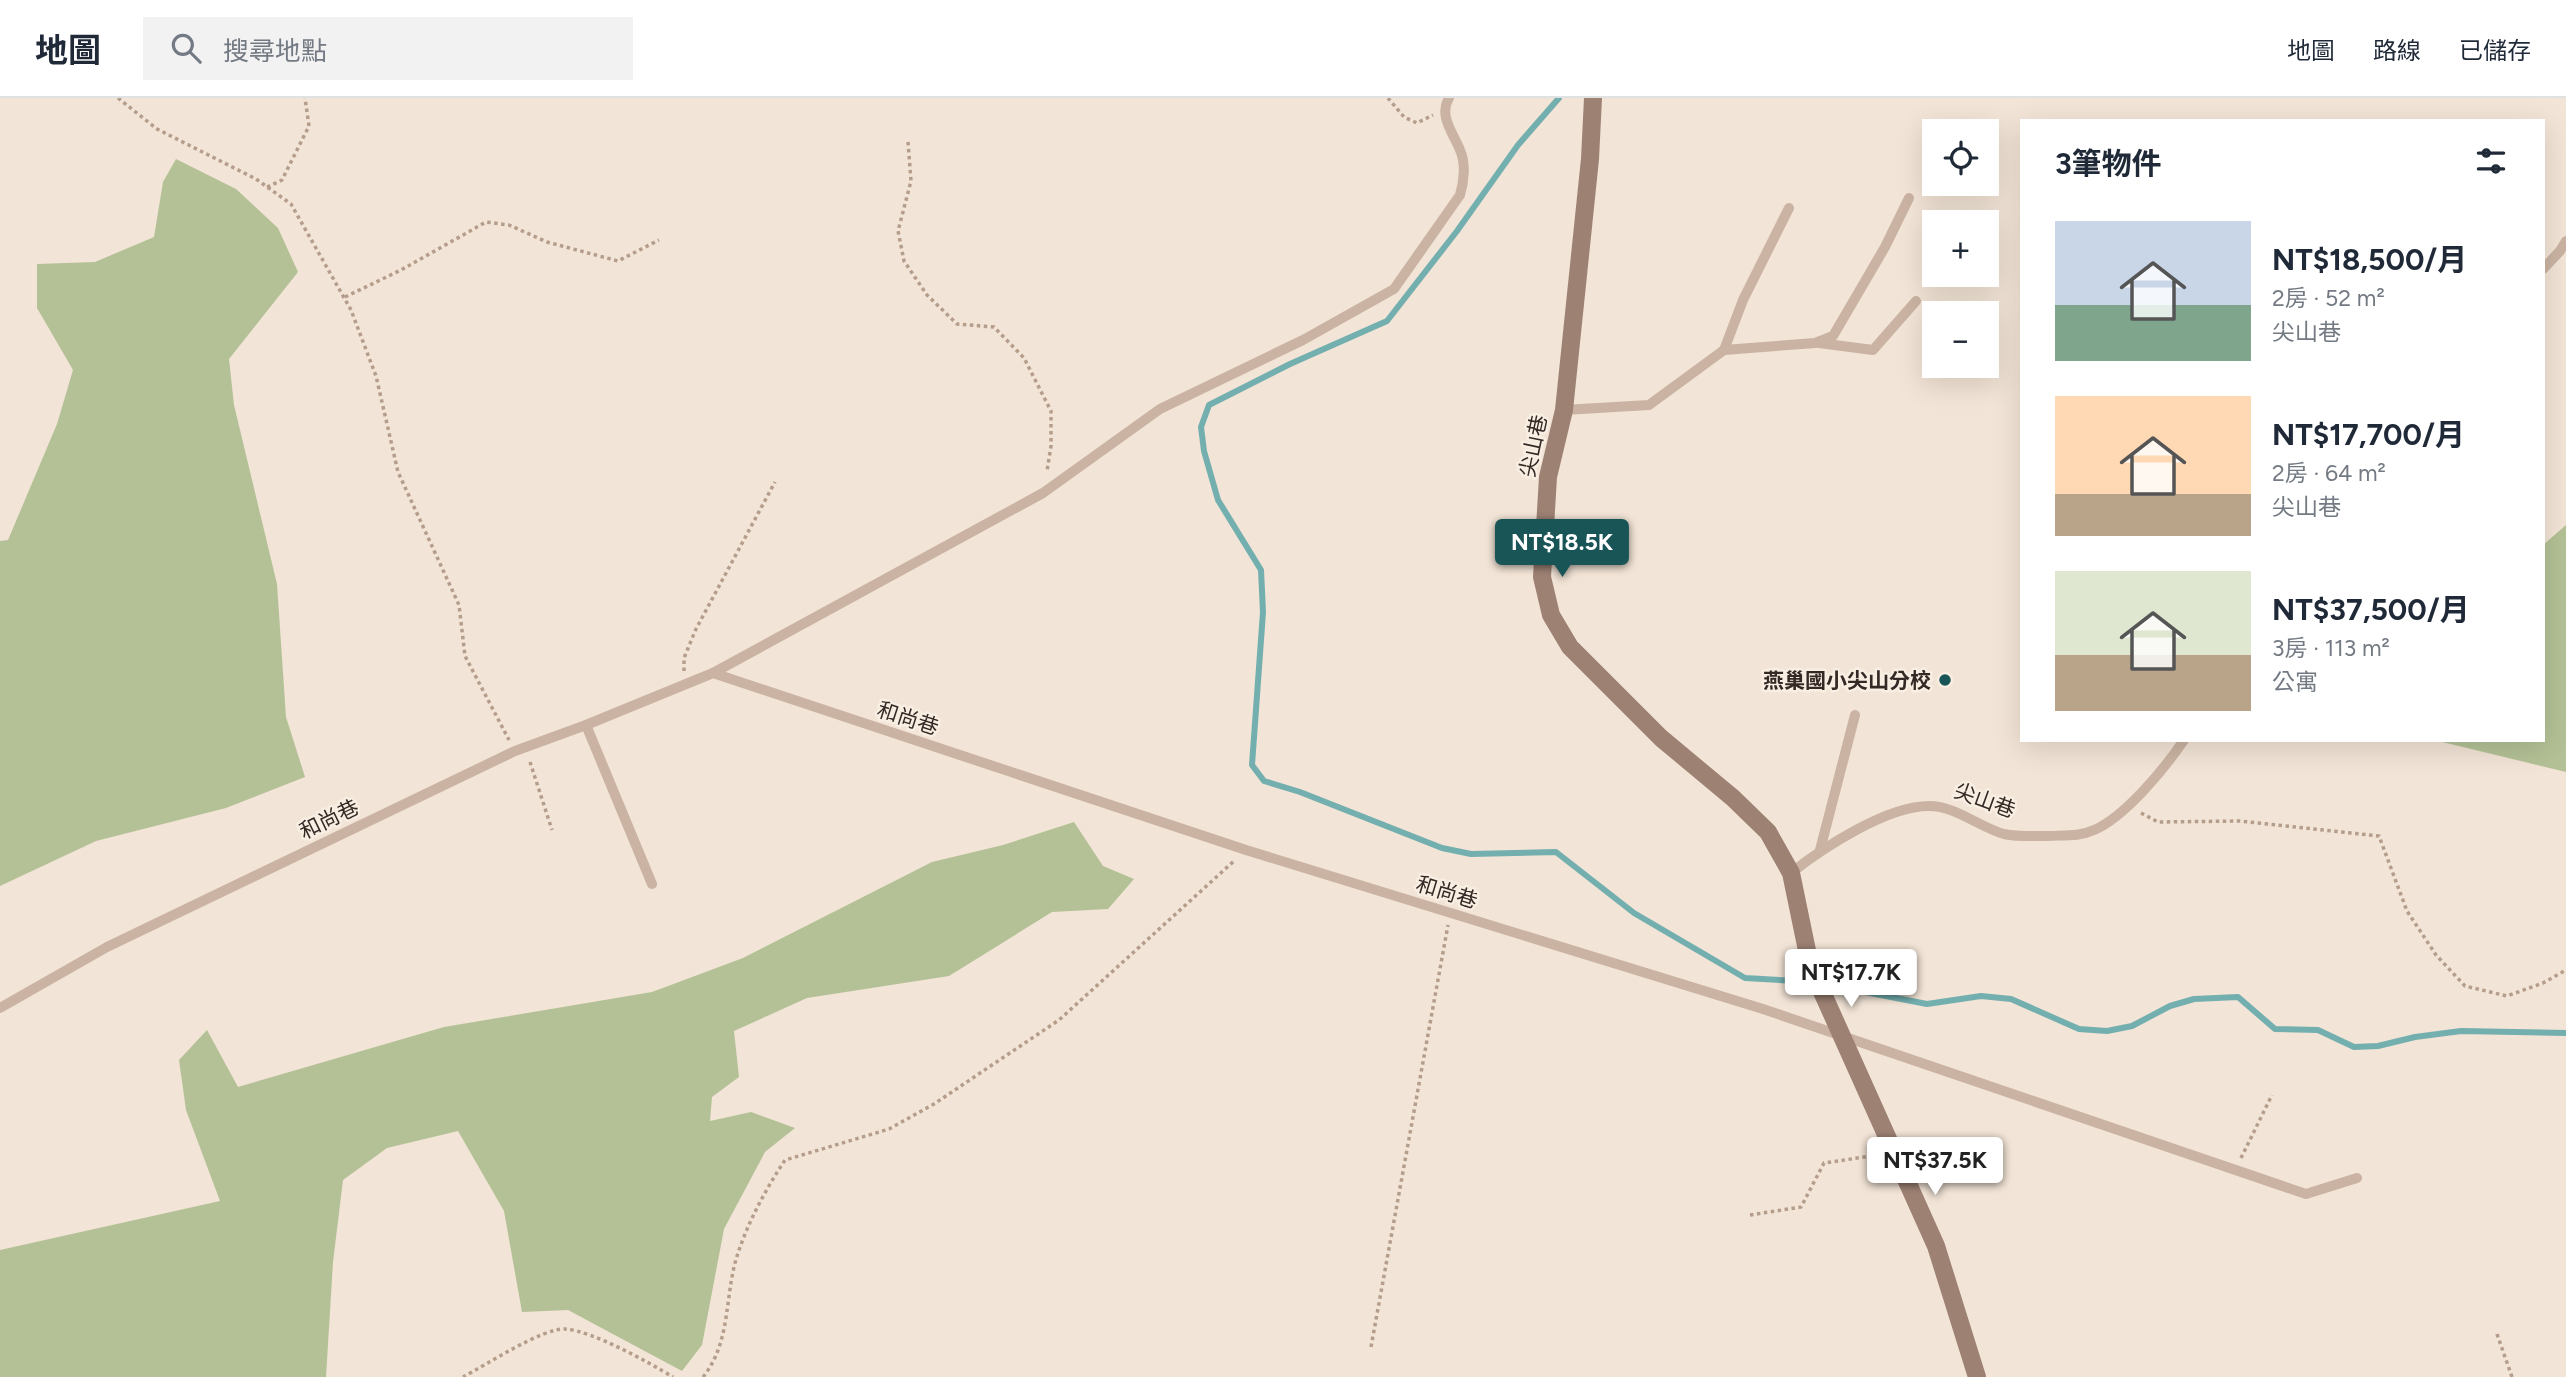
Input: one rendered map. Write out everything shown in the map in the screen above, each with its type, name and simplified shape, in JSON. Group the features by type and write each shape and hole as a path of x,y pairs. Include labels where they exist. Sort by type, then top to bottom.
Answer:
{"street":[{"name":"尖山巷","path":"1593,98 1564,410 1548,477 1542,577 1551,615 1570,647 1661,738 1733,798 1768,832 1791,873 1812,970 1936,1246 1977,1377"}],"lane":[{"path":"713,673 1043,493 1160,409 1303,340 1394,289 1460,195 1464,181 1461,152 1451,134 1445,111 1449,98"},
{"path":"1815,342 1833,336 1885,247 1909,198"},
{"path":"1724,349 1743,300 1789,208"},
{"path":"2545,267 2566,241"},
{"path":"1564,410 1648,405 1724,349 1815,342 1873,350 1916,301"},
{"name":"和尚巷","path":"0,1008 107,947 520,749 713,673 1246,850 1763,1009 2306,1194 2357,1178"},
{"path":"1820,850 1854,715"},
{"path":"586,725 652,884"},
{"name":"尖山巷","path":"1791,873 1820,850 1908,808 1931,806 1950,810 2001,833 2015,836 2078,835 2096,830 2146,789 2182,742"}],"path":[{"path":"118,98 157,129 256,179 291,204 345,297 376,376 398,472 458,605 465,656 520,749 552,830"},
{"path":"267,187 282,180 309,126 305,98"},
{"path":"1388,98 1404,117 1417,123 1445,111"},
{"path":"908,142 911,181 898,231 904,261 927,295 957,324 994,327 1024,358 1051,411 1051,446 1043,493"},
{"path":"345,297 401,270 486,222 509,225 547,242 618,261 659,240"},
{"path":"684,685 684,658 696,629 775,482"},
{"path":"2127,806 2158,822 2240,821 2379,836 2407,911 2435,955 2465,986 2507,996 2543,983 2566,970"},
{"path":"703,1377 714,1363 724,1330 738,1254 768,1187 785,1160 889,1129 934,1104 1048,1028 1161,930 1246,850"},
{"path":"1371,1347 1450,913"},
{"path":"2235,1169 2273,1095"},
{"path":"1750,1215 1801,1207 1824,1163 1895,1152"},
{"path":"463,1377 541,1334 564,1329 591,1335 673,1377"},
{"path":"2497,1334 2512,1377"}],"green space":[{"path":"176,159 236,189 278,228 298,272 229,359 234,405 277,584 286,717 305,777 226,808 96,841 0,886 0,541 8,540 57,424 73,370 37,308 37,264 95,262 154,237 163,182"},
{"path":"2566,525 2566,772 2442,742 2545,742 2545,543"},
{"path":"1074,822 1103,866 1134,879 1108,909 1052,912 949,976 807,998 734,1031 739,1077 712,1097 710,1121 751,1112 795,1128 765,1152 724,1229 702,1345 682,1371 568,1310 522,1312 504,1211 458,1131 387,1148 343,1180 333,1262 326,1377 0,1377 0,1250 220,1201 186,1110 179,1060 207,1030 238,1087 444,1027 652,992 743,958 932,862 1003,845"}],"waterway":[{"path":"1559,98 1518,145 1457,231 1387,321 1290,364 1209,405 1201,427 1204,451 1218,500 1261,570 1263,612 1252,765 1264,781 1300,792 1442,848 1471,854 1556,852 1634,913 1745,978 1813,982"},
{"path":"1824,984 1927,1004 1981,996 2011,999 2079,1029 2107,1031 2132,1026 2170,1006 2194,999 2238,997 2275,1029 2318,1030 2354,1047 2378,1046 2415,1037 2461,1031 2566,1033"}],"place":[{"name":"燕巢國小尖山分校","path":"1945,680"}]}
